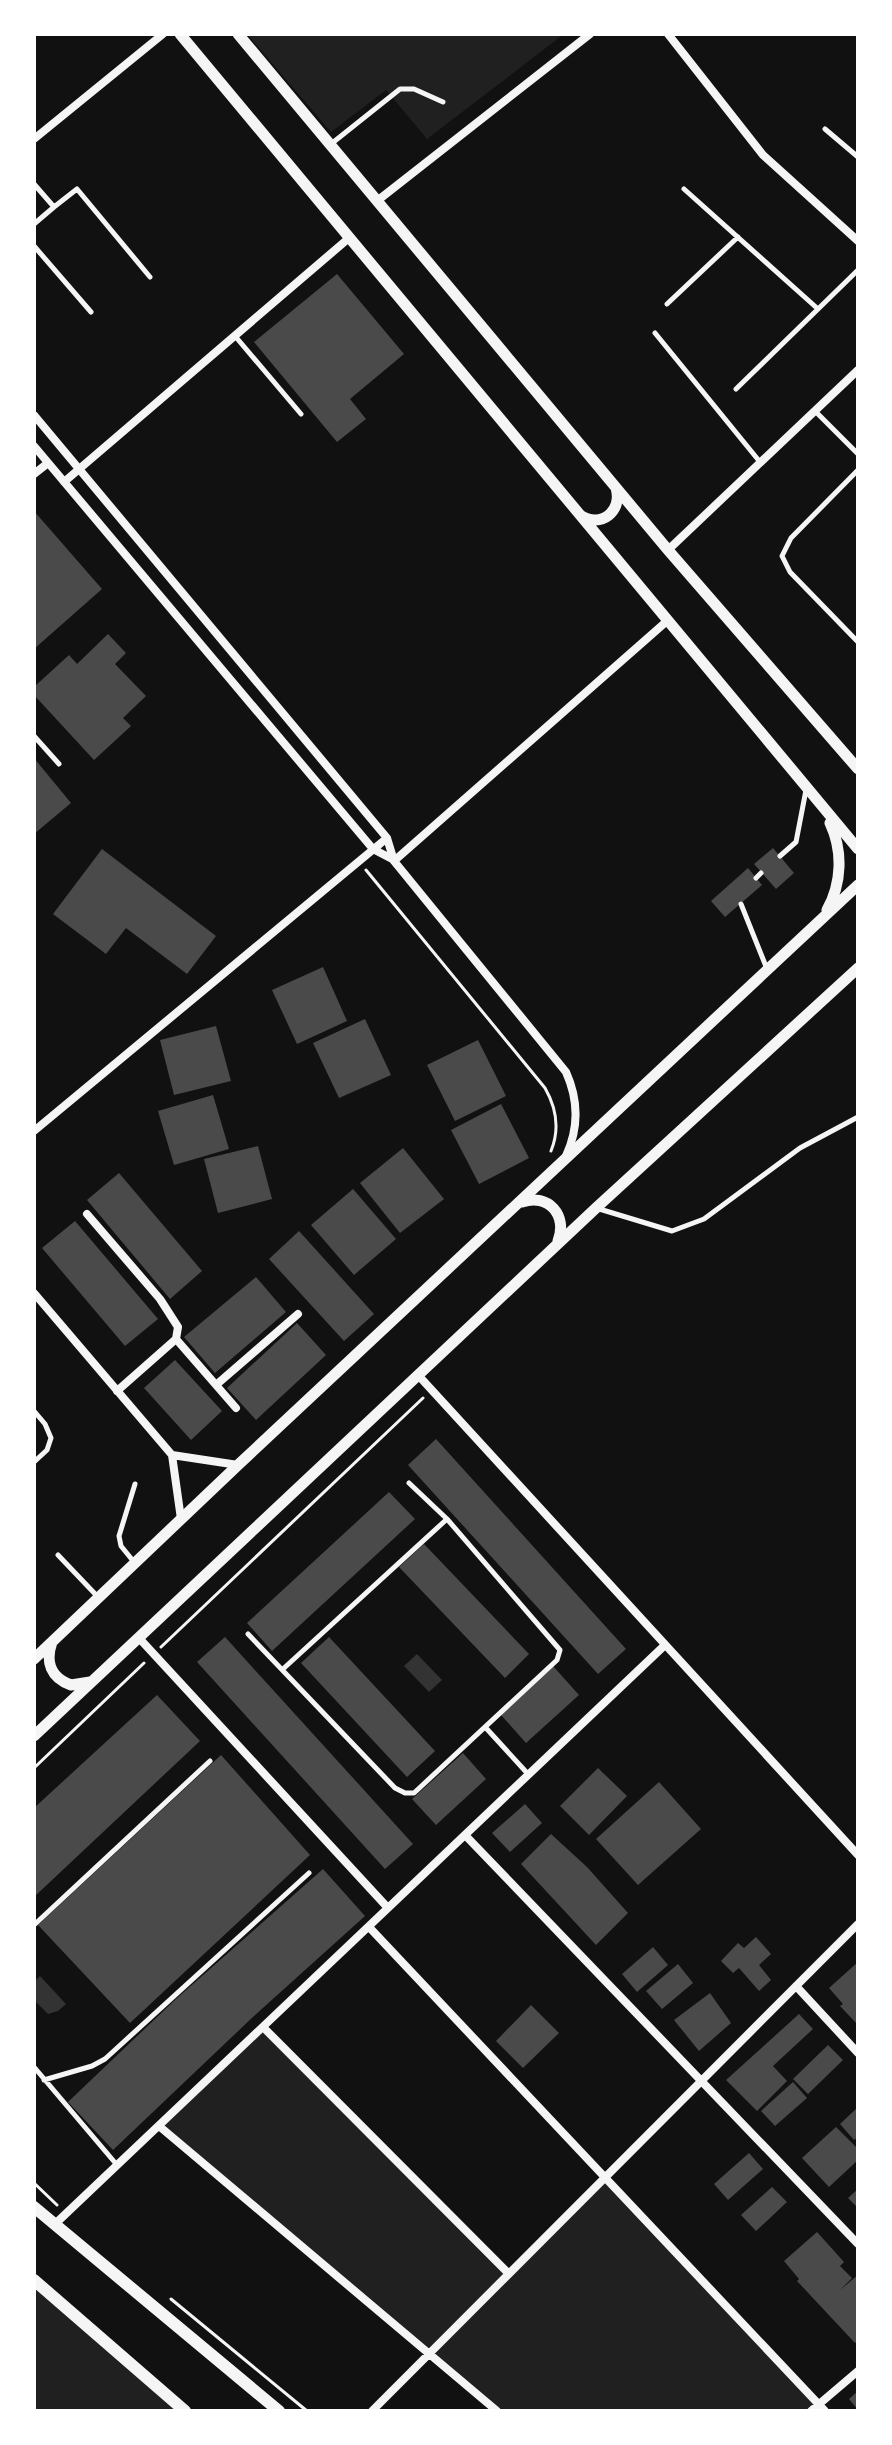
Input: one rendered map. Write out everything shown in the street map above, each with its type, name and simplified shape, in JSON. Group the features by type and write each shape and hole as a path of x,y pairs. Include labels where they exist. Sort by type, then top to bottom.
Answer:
{"main road":[{"path":"34,2207 279,2411"},
{"path":"34,2280 185,2411"}],"street":[{"path":"34,139 163,34"},
{"path":"180,34 858,849"},
{"path":"238,34 668,550 858,768"},
{"path":"377,201 590,34"},
{"path":"668,34 763,155 858,241"},
{"path":"64,482 349,238"},
{"path":"668,550 858,370"},
{"path":"34,415 387,838 394,861"},
{"path":"34,446 373,849 394,861 566,1072 574,1093 576,1115 574,1137 566,1157"},
{"path":"34,474 48,463"},
{"path":"576,512 587,519 599,520 611,515 618,504 618,491 612,480"},
{"path":"394,861 667,621"},
{"path":"809,792 834,830 839,856 838,882 823,917"},
{"path":"34,1131 387,838"},
{"path":"34,1659 858,885"},
{"path":"34,1736 596,1208 858,971"},
{"path":"516,1205 536,1199 555,1209 562,1229 553,1248"},
{"path":"87,1214 177,1321 179,1333 176,1339 117,1391"},
{"path":"34,1293 172,1455 181,1519"},
{"path":"216,1385 298,1314"},
{"path":"176,1339 236,1408"},
{"path":"418,1375 858,1855"},
{"path":"172,1455 238,1465"},
{"path":"58,1636 52,1642 48,1660 56,1676 71,1685 89,1683 96,1678"},
{"path":"139,1638 388,1908"},
{"path":"54,2225 665,1645"},
{"path":"465,1835 858,2244"},
{"path":"372,2411 858,1924"},
{"path":"369,1927 822,2408"},
{"path":"796,1986 858,2053"},
{"path":"263,2027 509,2274"},
{"path":"159,2126 497,2411"},
{"path":"811,2411 822,2408 858,2371"}],"lane":[{"path":"330,145 400,89 414,89 443,102"},
{"path":"825,129 858,157"},
{"path":"34,184 54,207"},
{"path":"34,224 77,189 150,277"},
{"path":"684,189 818,309"},
{"path":"667,304 738,237"},
{"path":"34,246 91,312"},
{"path":"736,389 858,270"},
{"path":"655,333 760,462"},
{"path":"235,335 301,414"},
{"path":"815,411 858,454"},
{"path":"858,470 791,538 782,556 790,572 858,642"},
{"path":"34,736 59,764"},
{"path":"780,856 796,842 809,792"},
{"path":"756,878 761,873"},
{"path":"741,904 767,970"},
{"path":"34,1116 42,1125"},
{"path":"596,1208 672,1231 704,1219 800,1148 858,1117"},
{"path":"34,1411 51,1438 47,1450 34,1462"},
{"path":"248,1634 395,1788 405,1793 414,1793 485,1728 557,1660 560,1650 447,1519 409,1483"},
{"path":"134,1563 121,1546 119,1536 135,1484"},
{"path":"283,1669 447,1519"},
{"path":"58,1555 98,1597"},
{"path":"485,1728 529,1775"},
{"path":"34,1925 210,1761"},
{"path":"44,2080 105,2059 309,1873"},
{"path":"34,2067 117,2165"}],"path":[{"path":"358,861 545,1088 557,1121 555,1141 548,1157"},
{"path":"34,1768 432,1390"},
{"path":"34,2183 67,2214"},
{"path":"163,2293 307,2411"}],"shaded area":[{"path":"247,34 564,34 427,139 386,90 331,132"},
{"path":"417,1654 442,1680 429,1692 404,1666"},
{"path":"40,1976 66,2004 58,2011 48,2014 34,2000 34,1982"},
{"path":"263,2027 508,2274 605,2177 819,2404 811,2411 497,2411 159,2126"},
{"path":"34,2280 185,2411 34,2411"}],"building":[{"path":"337,274 404,354 350,399 366,419 337,442 254,342"},
{"path":"34,511 102,589 34,649"},
{"path":"108,634 126,653 115,664 146,696 123,718 131,726 94,760 34,695 34,687 69,655 77,664"},
{"path":"34,758 71,803 34,834"},
{"path":"773,848 794,873 776,889 754,864"},
{"path":"102,849 216,936 187,974 126,928 106,954 53,914"},
{"path":"748,868 762,885 725,917 711,901"},
{"path":"323,967 347,1021 297,1044 272,990"},
{"path":"365,1019 391,1075 339,1098 313,1043"},
{"path":"216,1026 231,1081 174,1095 160,1040"},
{"path":"478,1040 506,1096 455,1121 427,1065"},
{"path":"213,1095 229,1149 174,1165 158,1111"},
{"path":"501,1104 529,1158 479,1184 451,1130"},
{"path":"258,1146 272,1199 218,1213 204,1159"},
{"path":"403,1148 444,1199 400,1233 360,1183"},
{"path":"119,1173 202,1271 170,1299 87,1200"},
{"path":"353,1189 396,1239 354,1275 311,1225"},
{"path":"75,1221 158,1319 125,1346 42,1248"},
{"path":"299,1231 374,1314 344,1341 269,1259"},
{"path":"256,1277 286,1312 215,1373 184,1337"},
{"path":"297,1323 326,1355 256,1420 227,1388"},
{"path":"175,1360 222,1411 191,1440 144,1388"},
{"path":"436,1439 626,1649 598,1674 408,1465"},
{"path":"389,1492 415,1519 272,1651 247,1623"},
{"path":"424,1544 529,1654 505,1678 399,1567"},
{"path":"225,1637 413,1844 385,1869 197,1662"},
{"path":"329,1637 435,1751 407,1777 301,1663"},
{"path":"553,1666 579,1695 526,1743 501,1715"},
{"path":"157,1695 200,1741 34,1897 34,1808"},
{"path":"463,1753 486,1779 436,1825 412,1799"},
{"path":"221,1755 310,1855 130,2023 38,1925"},
{"path":"598,1768 627,1796 589,1835 560,1806"},
{"path":"659,1782 701,1829 638,1885 596,1839"},
{"path":"525,1804 542,1823 510,1852 492,1833"},
{"path":"551,1834 587,1867 628,1913 596,1945 521,1864"},
{"path":"323,1869 365,1916 113,2150 68,2102 176,1999"},
{"path":"756,1937 771,1954 759,1965 771,1980 759,1991 739,1968 733,1973 721,1961 738,1943 744,1948"},
{"path":"653,1947 668,1965 637,1992 622,1974"},
{"path":"858,1962 858,2025 840,2006 843,2004 829,1988"},
{"path":"678,1964 693,1983 662,2009 646,1991"},
{"path":"710,1993 731,2023 699,2051 674,2020"},
{"path":"531,2005 559,2033 523,2068 496,2041"},
{"path":"799,2014 813,2029 773,2066 787,2081 757,2111 726,2080"},
{"path":"828,2045 843,2060 808,2094 793,2079"},
{"path":"793,2082 807,2098 775,2126 761,2111"},
{"path":"858,2107 858,2137 854,2140 840,2124"},
{"path":"836,2127 858,2149 858,2160 829,2187 802,2158"},
{"path":"749,2153 763,2169 728,2200 714,2184"},
{"path":"772,2187 787,2202 756,2231 741,2215"},
{"path":"858,2189 858,2208 848,2198"},
{"path":"817,2232 844,2262 840,2266 852,2278 840,2290 858,2275 858,2341 855,2343 797,2281 799,2279 784,2261"},
{"path":"858,2391 858,2410 849,2399"}]}
